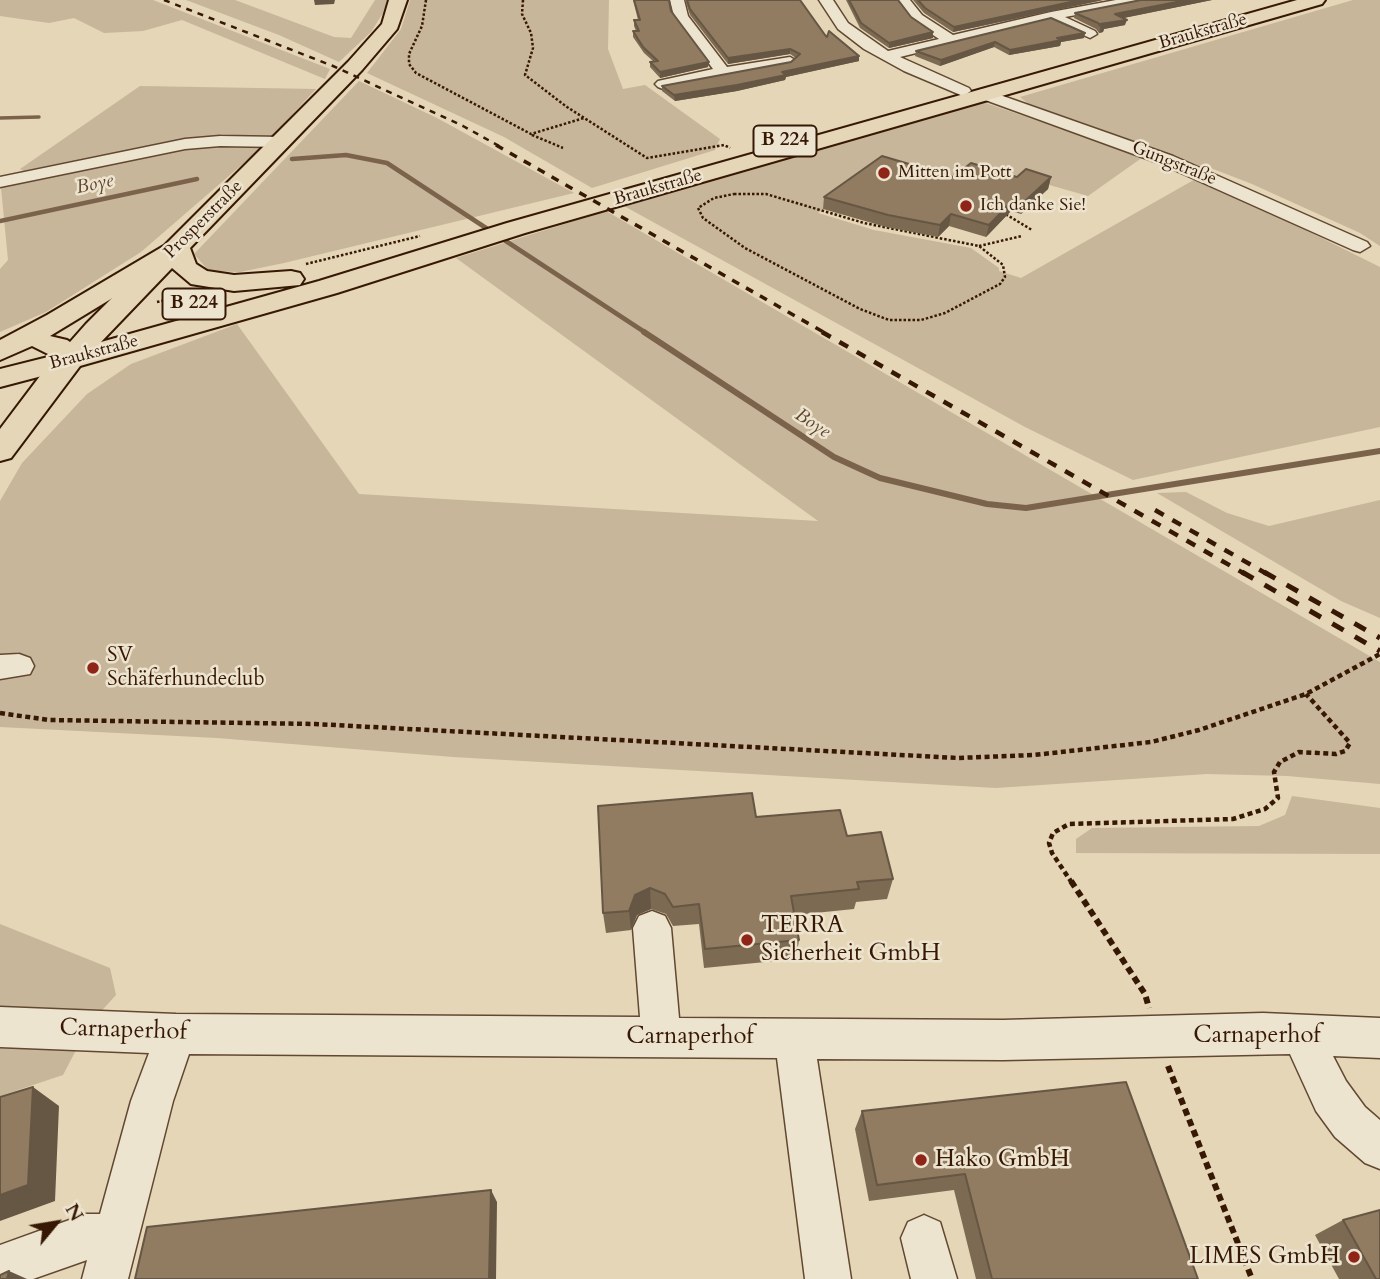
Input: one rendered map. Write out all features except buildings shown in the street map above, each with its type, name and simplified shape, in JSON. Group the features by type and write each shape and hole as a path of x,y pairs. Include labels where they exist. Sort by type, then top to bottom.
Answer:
{"main road":[{"name":"Prosperstraße","path":"2,447 70,359 96,330 282,142 391,25 398,0"},
{"name":"Braukstraße","path":"511,224 973,93 1286,0"},
{"name":"Braukstraße","path":"0,378 182,329 467,237 740,154 1316,0"},
{"name":"Braukstraße","path":"0,353 467,237"},
{"path":"0,353 174,249 185,268 200,278 234,283 291,279"},
{"path":"2,447 55,403 101,373 182,329"},
{"path":"96,330 109,342 121,346"},
{"path":"44,343 57,346 66,352 70,359"}],"street":[{"path":"677,0 681,16 721,69"},
{"name":"Gungstraße","path":"826,0 843,26 885,56 973,93 1167,160 1360,246"},
{"path":"903,0 917,18 949,39"},
{"path":"885,56 1011,24 1137,0"},
{"path":"1096,7 1115,16"},
{"path":"1051,16 1090,34"},
{"path":"1011,24 1032,35"},
{"path":"663,85 721,69 790,61"},
{"path":"0,182 185,144 220,141 282,142"},
{"path":"652,928 661,1037"},
{"name":"Carnaperhof","path":"0,1027 176,1034 1003,1040 1302,1035 1380,1038"},
{"path":"105,1279 152,1101 176,1034"},
{"path":"1302,1035 1331,1096 1350,1122 1380,1148"},
{"path":"794,1038 828,1279"},
{"path":"0,1268 86,1237 117,1236"}],"path":[{"path":"426,0 426,11 409,54 409,64 416,73 443,90 563,148"},
{"path":"523,0 522,14 531,33 533,48 525,75 585,118 647,158 724,145 740,154"},
{"path":"531,134 585,118"},
{"path":"979,246 1003,265 1005,277 1000,284 945,313 921,320 890,320 860,309 745,248 703,218 698,208 714,198 766,194 864,223 979,246 1022,236"},
{"path":"994,207 1031,230"},
{"path":"0,713 49,720 315,724 958,758 1034,755 1151,742 1199,730 1306,694 1380,653"},
{"path":"1252,1279 1157,1037 1145,994 1052,853 1049,843 1053,833 1069,824 1233,819 1265,809 1278,798 1274,772 1280,762 1299,752 1336,754 1345,751 1350,743 1306,694"}],"shaded area":[{"path":"0,0 153,0 330,69 325,79 182,20 143,31 104,33 74,18 49,23 0,16"},
{"path":"186,0 235,0 334,37 351,38 375,0 387,0 383,13 371,32 339,62 279,35"},
{"path":"410,0 609,0 608,49 623,89 645,85 720,139 715,150 592,188 504,137 367,73 401,29"},
{"path":"1353,0 1380,0 1380,246 1360,233 1252,184 1203,165 1193,168 1037,111 1020,97"},
{"path":"359,81 437,118 574,193 284,263 240,272 209,271 194,254"},
{"path":"140,86 316,89 260,149 141,252 46,312 0,332 0,269 8,260 0,177 26,172 20,169"},
{"path":"983,102 1143,157 1088,196 976,164 948,182 880,168 818,213 874,230 971,248 999,268 999,271 1021,278 1199,177 1380,267 1380,427 1133,480 1025,427 624,206"},
{"path":"606,211 1380,662 1380,784 1287,776 1207,774 996,788 453,757 217,738 0,727 0,501 22,463 87,394 131,364 237,324 359,494 818,521 456,258"},
{"path":"1186,492 1227,513 1269,526 1380,500 1380,618 1341,601 1157,493"},
{"path":"1292,796 1380,808 1380,854 1076,853 1076,839 1092,828 1259,826 1285,815"},
{"path":"0,924 110,968 116,995 86,1028 0,1024"},
{"path":"0,1031 84,1035 63,1075 0,1096"}],"waterway":[{"path":"0,118 39,117"},
{"name":"Boye","path":"292,159 346,155 387,163 646,333"},
{"name":"Boye","path":"0,221 197,179"},
{"name":"Boye","path":"644,332 834,457 880,478 987,504 1026,508 1380,451"}],"railway":[{"path":"164,0 333,66 463,126 499,146"},
{"path":"496,145 825,333"},
{"path":"822,332 1245,574"},
{"path":"1155,510 1267,574"},
{"path":"1242,572 1380,651"},
{"path":"1264,572 1380,638"}],"place":[{"name":"Mitten im Pott","path":"884,173"},
{"name":"Ich danke Sie!","path":"966,206"},
{"name":"SV Schäferhundeclub","path":"93,668"},
{"name":"TERRA Sicherheit GmbH","path":"747,940"},
{"name":"Hako GmbH","path":"921,1160"},
{"name":"LIMES GmbH","path":"1354,1257"}]}
